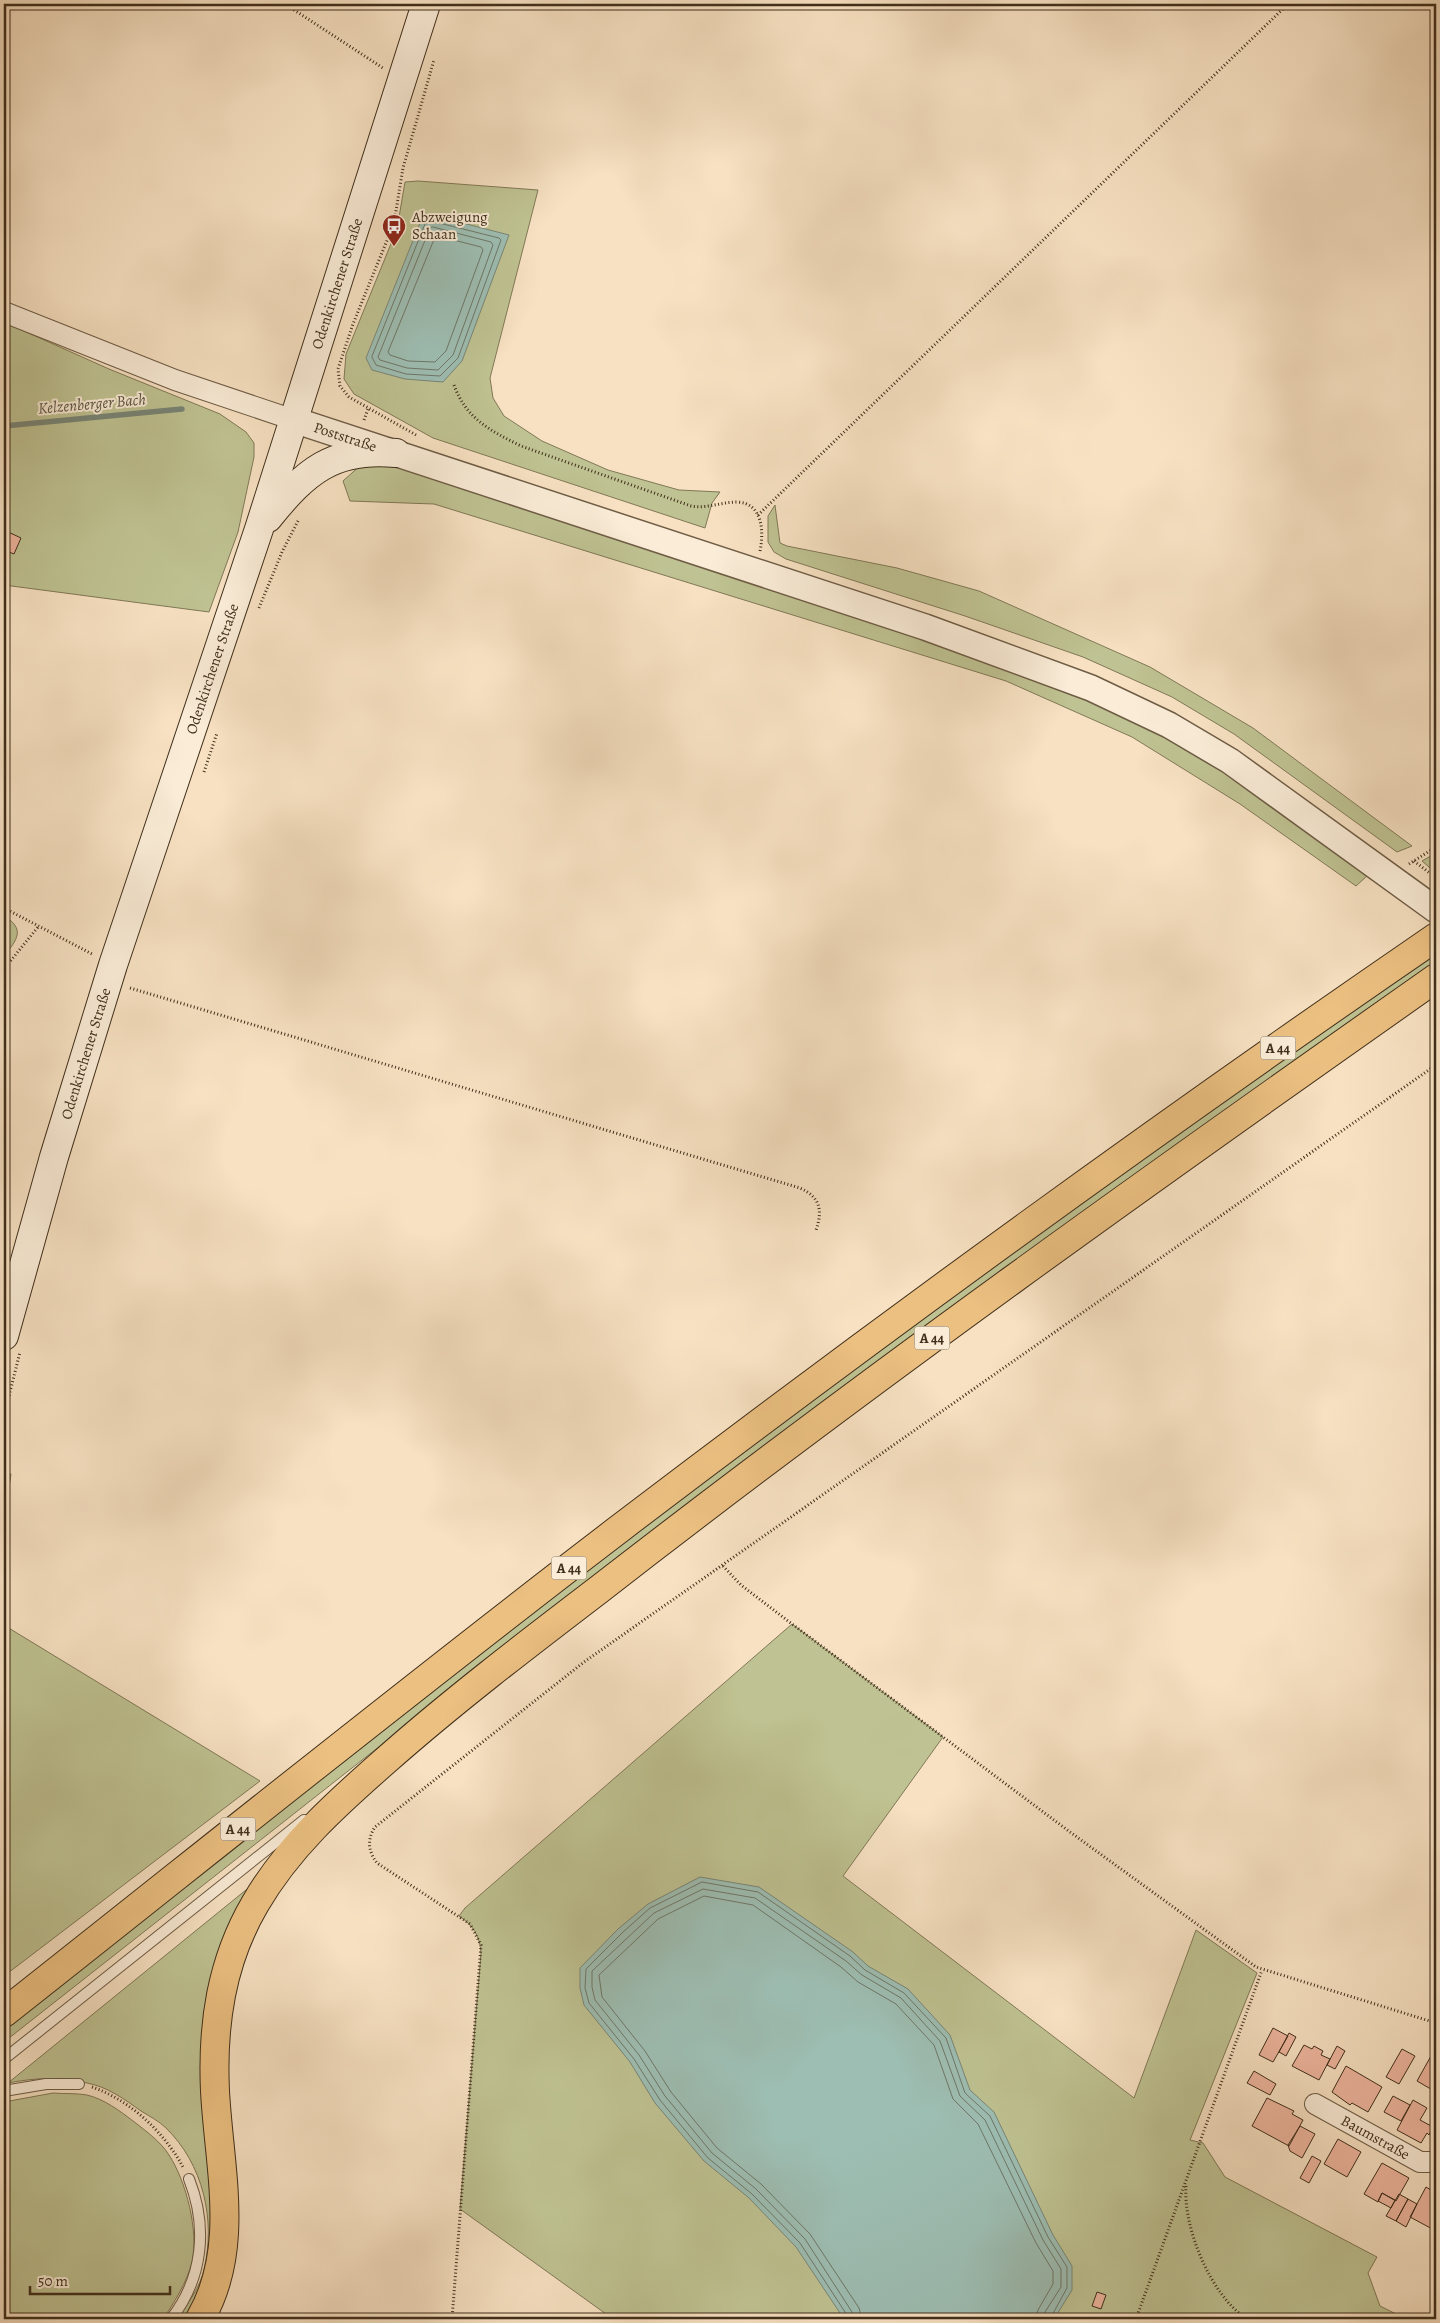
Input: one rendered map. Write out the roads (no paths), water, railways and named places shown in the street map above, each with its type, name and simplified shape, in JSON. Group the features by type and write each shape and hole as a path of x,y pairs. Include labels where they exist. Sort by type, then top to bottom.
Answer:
{"highway":[{"name":"A 44","path":"4,2013 618,1529 771,1414 1120,1159 1436,937"},
{"name":"A 44","path":"439,1713 687,1520 901,1360 1098,1216 1436,978"},
{"path":"200,2319 214,2292 223,2253 225,2201 215,2092 214,2035 221,1989 238,1939 265,1887 310,1830 340,1800 439,1713"}],"main road":[{"name":"Odenkirchener Straße","path":"9,1333 59,1140 111,972 259,529 426,4"},
{"path":"259,529 297,484 321,466 338,458 354,454 396,453"}],"street":[{"path":"4,312 175,380 294,420"},
{"name":"Poststraße","path":"294,420 755,571 1010,657 1068,679 1149,715 1230,761 1429,905"},
{"name":"Baumstraße","path":"1315,2104 1420,2162 1436,2162"}],"lane":[{"path":"4,2059 439,1713"},
{"path":"4,2091 46,2084 79,2084"},
{"path":"171,2319 189,2289 200,2250 198,2211 189,2179"}],"water":[{"path":"424,213 509,235 462,361 443,382 405,379 372,370 366,358"},
{"path":"700,1877 759,1887 853,1952 868,1966 908,1989 950,2035 970,2090 994,2112 1053,2235 1072,2266 1072,2290 1054,2319 844,2319 796,2247 749,2198 704,2161 655,2103 630,2062 584,2005 580,1988 580,1968 618,1929 648,1904"}],"waterway":[{"name":"Kelzenberger Bach","path":"4,426 182,409"}],"place":[{"name":"Abzweigung Schaan","path":"394,247"}]}
